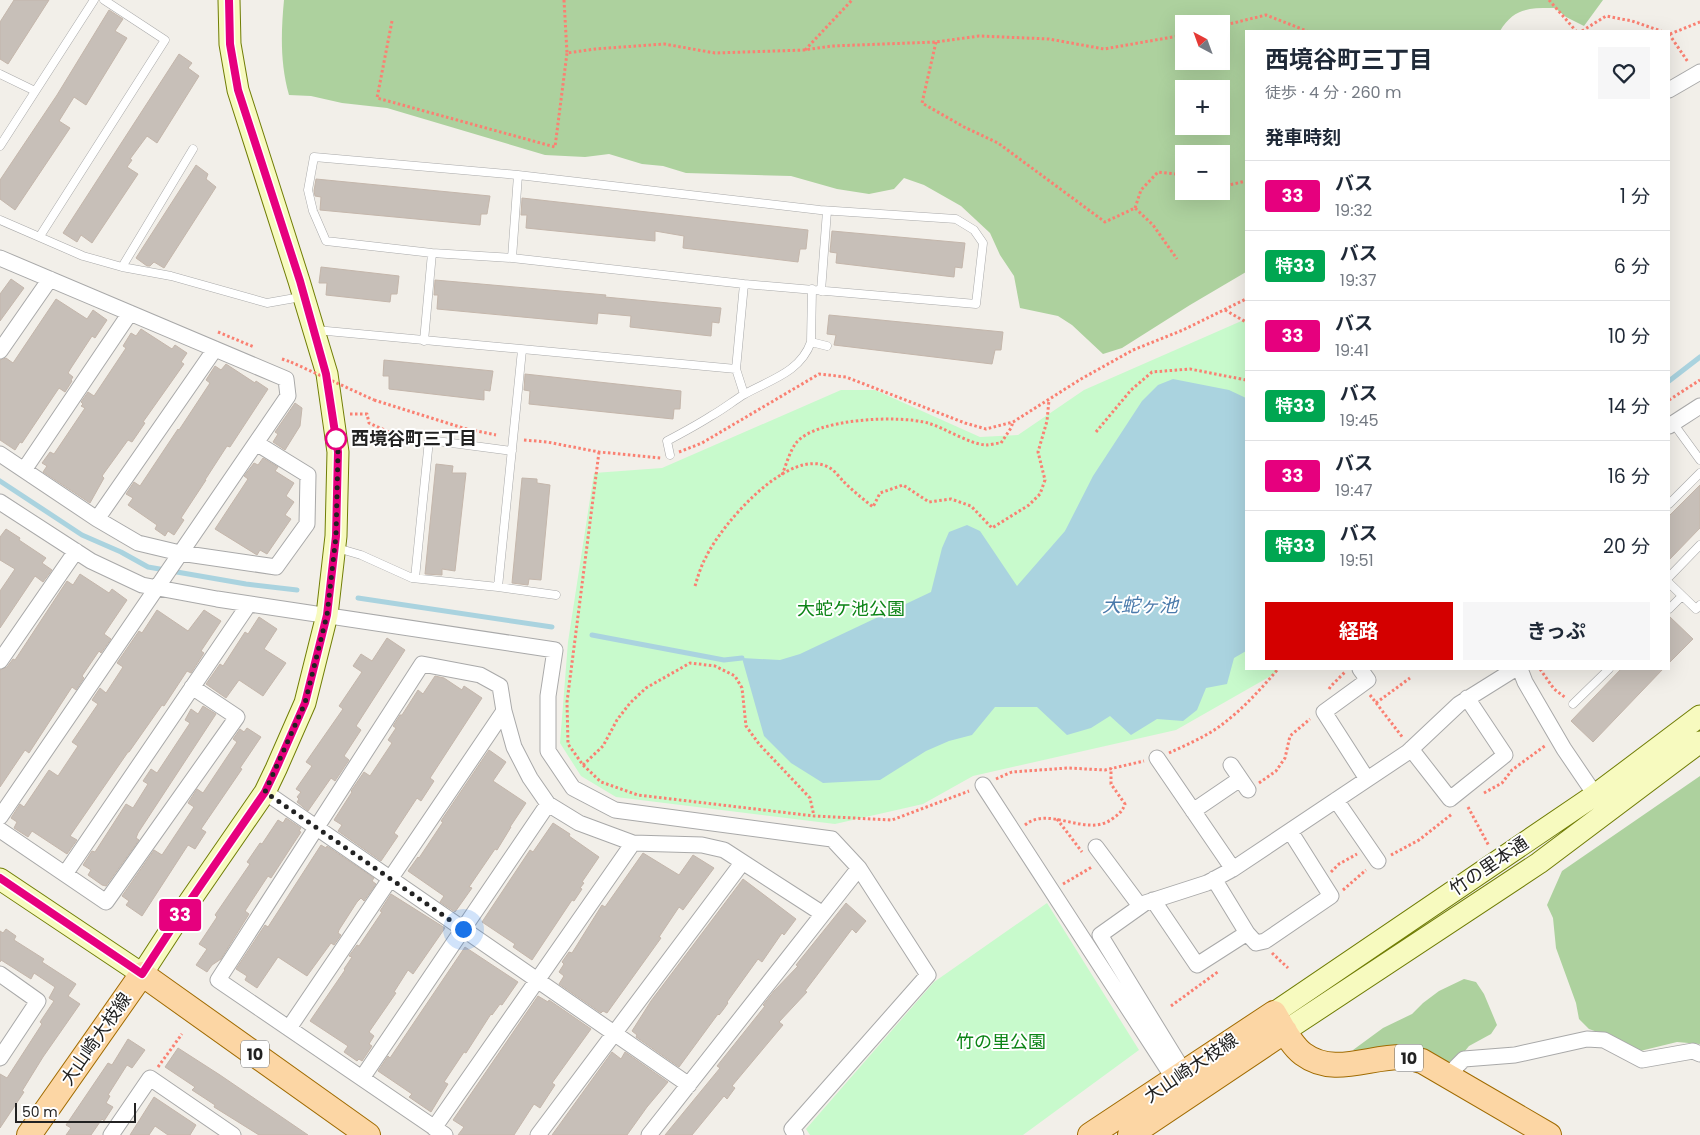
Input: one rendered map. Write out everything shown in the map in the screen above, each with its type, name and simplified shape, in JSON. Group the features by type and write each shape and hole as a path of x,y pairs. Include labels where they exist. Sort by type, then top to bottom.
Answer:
{"main road":[{"name":"大山崎大枝線","path":"29,1135 142,974 368,1135"},
{"name":"大山崎大枝線","path":"1090,1135 1179,1076 1280,1022"},
{"name":"大山崎大枝線","path":"1130,1135 1280,1022"},
{"name":"10","path":"1280,1022 1292,1043 1302,1054 1321,1064 1342,1065 1404,1057 1422,1061 1549,1135"}],"street":[{"path":"0,878 142,974 265,792 305,703 327,615 335,548 338,452 326,374 304,297 238,90 230,44 229,0"},
{"path":"1670,89 1698,73"},
{"path":"0,258 286,378 288,396 0,817"},
{"path":"0,351 50,279"},
{"path":"24,470 130,313"},
{"path":"97,519 215,349"},
{"path":"1671,425 1700,406"},
{"path":"0,454 97,519 138,543 180,553 276,567 307,524 308,475 256,443"},
{"path":"0,503 91,561 142,585 249,604 555,650 548,696 548,751 573,788 615,810 832,839 859,868 928,975 792,1128 796,1135"},
{"path":"0,661 76,551"},
{"path":"65,874 249,604"},
{"path":"633,843 538,980 440,1132 218,980 422,664 480,674 500,686 504,711 514,747 530,778 548,804 579,823 633,843 702,845 724,850 823,914"},
{"path":"1361,670 1368,680 1324,712 1367,779"},
{"path":"1179,1076 1100,936 1147,903 1214,879 1233,869 1411,749 1459,704 1513,670"},
{"path":"1520,670 1525,682 1564,748 1607,812"},
{"path":"0,830 106,902 237,717 192,687"},
{"path":"1411,749 1450,799 1505,755 1467,698"},
{"path":"288,1028 504,711"},
{"name":"竹の里本通","path":"1280,1022 1595,795 1700,716"},
{"name":"竹の里本通","path":"1280,1022 1539,862 1700,742"},
{"path":"1157,758 1233,869"},
{"path":"1193,811 1244,785 1231,765"},
{"path":"983,785 1179,1076"},
{"path":"265,792 689,1084"},
{"path":"1336,800 1378,861"},
{"path":"362,1078 548,804"},
{"path":"1214,879 1247,933 1256,944 1266,941 1331,896 1290,831"},
{"path":"1090,850 1105,859 1147,903 1197,965 1247,933"},
{"path":"538,1135 742,863"},
{"path":"649,1135 859,868"},
{"path":"0,974 38,1001 0,1058"},
{"path":"1448,1075 1464,1059 1516,1055 1587,1038 1604,1040 1642,1060 1693,1051 1700,1054"},
{"path":"111,1135 150,1078 215,1130 233,1135"}],"lane":[{"path":"0,146 94,0"},
{"path":"40,236 165,40 104,0"},
{"path":"0,74 35,91"},
{"path":"122,267 193,149"},
{"path":"314,157 518,175 827,210 956,219 974,230 983,243 976,304 744,284 512,258 432,253 326,241 313,211 308,190 314,157"},
{"path":"512,258 518,175"},
{"path":"822,291 827,210"},
{"path":"0,220 83,256 122,267 171,276 267,303 304,297"},
{"path":"424,341 432,253"},
{"path":"744,284 736,369 744,394"},
{"path":"670,455 667,441 711,416 744,394 772,382 796,366 807,354 811,342 812,289"},
{"path":"313,330 736,369"},
{"path":"811,342 827,346"},
{"path":"498,586 522,350"},
{"path":"1671,425 1699,457"},
{"path":"416,578 429,440 512,451"},
{"path":"1670,503 1700,473"},
{"path":"1670,576 1700,545"},
{"path":"335,548 361,555 416,578 498,586 556,595"},
{"path":"1670,583 1696,609 1700,605"},
{"path":"1670,608 1682,596"},
{"path":"1573,704 1608,670"}],"path":[{"path":"392,21 377,98 554,147 567,53 564,0"},
{"path":"804,50 852,0"},
{"path":"1549,0 1575,30"},
{"path":"1230,24 1266,15 1304,30"},
{"path":"1584,30 1606,16 1632,21 1658,30"},
{"path":"1670,34 1700,22"},
{"path":"1670,35 1698,73"},
{"path":"567,53 664,44 715,53 804,50 832,46 936,42 979,36 1050,39 1104,49 1175,37"},
{"path":"936,42 922,103 964,127 998,143 1105,222 1135,208 1141,190 1158,172 1175,174"},
{"path":"1230,185 1245,181"},
{"path":"1135,208 1153,225 1177,258"},
{"path":"291,362 374,400 463,428 513,440 547,442 600,452 660,459 702,443 819,374 846,377 965,423 986,429 1013,422 1081,378 1133,350 1183,330 1245,300"},
{"path":"1224,310 1245,321"},
{"path":"1096,432 1131,390 1152,372 1190,369 1245,380"},
{"path":"1670,399 1700,380"},
{"path":"695,586 706,556 722,532 750,499 794,468 812,463 830,468 861,498 873,506 880,493 903,485 929,502 951,499 970,506 992,528 1029,505 1040,494 1045,480 1038,452 1047,421 1049,399"},
{"path":"350,414 367,414 368,423 391,433 422,436 429,440"},
{"path":"782,475 796,444 807,434 828,426 855,421 894,419 928,423 986,445 1001,442 1013,422"},
{"path":"600,452 567,702 568,744 583,765 601,782 638,795 814,816 892,820 1012,772 1068,768 1105,770 1157,758 1189,744 1220,726 1261,690 1277,670"},
{"path":"583,765 603,746 617,720 630,702 646,688 681,670 690,663 716,666 735,676 742,688 746,726 759,744 810,798 814,816"},
{"path":"1244,785 1276,771 1285,758 1290,736 1308,720 1324,712 1326,698 1331,686 1348,670"},
{"path":"1541,670 1554,688 1573,704"},
{"path":"1376,702 1410,678"},
{"path":"1362,684 1411,749"},
{"path":"1015,834 1032,820 1057,819 1092,826 1107,823 1122,811 1125,804 1111,784 1111,768"},
{"path":"1468,807 1492,850"},
{"path":"1057,819 1090,850"},
{"path":"1321,880 1339,864 1368,847"},
{"path":"1052,890 1105,859"},
{"path":"1086,861 1089,869"},
{"path":"1331,896 1345,889 1357,876 1378,861"},
{"path":"1171,1006 1220,970"},
{"path":"150,1078 182,1034"}],"green space":[{"path":"284,0 1603,0 1584,26 1566,17 1555,8 1546,8 1524,10 1517,13 1505,23 1501,30 1245,30 1245,273 1122,348 1103,354 1072,325 1058,316 1020,308 1014,276 1000,255 990,233 961,206 924,185 904,178 894,189 869,194 837,189 791,176 686,173 663,166 642,164 609,154 585,157 545,155 387,108 342,103 311,96 289,95 283,59"},
{"name":"大蛇ケ池公園","path":"1245,319 1245,670 1278,670 1276,673 1176,730 973,776 923,804 835,824 616,797 581,776 560,743 568,642 594,473 662,468 841,390 875,390 980,437 1018,435 1084,390"},
{"path":"1700,776 1700,1044 1677,1042 1636,1052 1603,1034 1589,1029 1579,1019 1576,1003 1556,948 1553,918 1547,905 1562,871"},
{"name":"竹の里公園","path":"1047,903 1139,1050 1023,1135 810,1135 806,1129 934,982"},
{"path":"1464,979 1476,982 1484,994 1497,1025 1491,1034 1469,1046 1451,1068 1364,1057 1353,1050 1383,1028 1412,1014 1439,991"}],"water":[{"name":"大蛇ヶ池","path":"1173,379 1229,390 1245,398 1245,652 1234,658 1227,684 1206,688 1197,710 1183,721 1157,719 1131,735 1110,716 1091,728 1067,735 1037,707 995,707 972,735 949,741 926,751 880,780 823,783 791,763 764,736 742,658 780,660 800,654 931,592 942,548 949,532 967,525 980,531 1017,586 1065,531 1093,476 1142,401 1158,385"}],"building":[{"path":"14,0 49,0 8,64 0,59 0,22"},
{"path":"109,10 123,19 115,31 127,38 86,105 74,97 59,121 70,128 15,210 0,199 0,180 57,95"},
{"path":"179,54 192,63 188,68 199,76 157,143 147,136 130,159 132,160 127,167 138,174 92,243 81,235 77,242 63,233"},
{"path":"196,165 208,174 206,179 216,187 164,268 154,262 147,266 136,258"},
{"path":"316,179 490,196 487,214 481,214 480,225 320,210 321,197 315,196 314,191"},
{"path":"522,198 808,230 806,249 800,249 798,262 683,248 684,236 655,231 655,241 526,228 527,215 521,215"},
{"path":"832,231 965,243 962,268 955,267 954,277 836,263 837,253 830,252"},
{"path":"321,267 399,276 397,294 391,294 390,302 326,295 327,283 319,283"},
{"path":"11,279 24,288 0,321 0,294"},
{"path":"435,280 606,295 605,297 721,308 719,323 712,322 711,336 630,327 631,316 598,313 597,324 437,309 438,295 434,295"},
{"path":"56,299 87,319 93,310 107,320 95,338 92,336 68,373 73,377 65,392 59,388 22,443 20,442 15,450 0,440 0,360 6,358 13,363"},
{"path":"829,315 1003,332 1001,350 995,350 992,364 834,345 836,335 827,334"},
{"path":"141,329 172,349 175,345 187,353 181,362 184,364 143,422 145,423 132,442 128,440 102,476 104,478 90,503 43,472 47,466 42,463 50,452 54,454 85,408 81,406 83,404 81,402 88,392 94,396 126,348 123,346 131,333 136,336"},
{"path":"384,360 493,371 490,391 484,390 484,400 389,389 389,376 383,376"},
{"path":"226,364 268,389 230,447 227,446 205,480 181,518 184,520 174,535 168,531 165,536 155,529 157,525 128,505 133,498 126,494 134,482 140,486 179,430 210,383 206,380 215,366 221,370"},
{"path":"525,374 681,391 680,409 674,409 673,419 529,404 530,391 524,390"},
{"path":"295,403 302,408 300,426 285,450 273,442 278,434 275,432"},
{"path":"263,458 278,467 275,471 294,483 286,496 294,502 285,515 291,519 267,554 260,550 257,555 215,529 248,479 244,476 254,463 258,465"},
{"path":"436,464 453,466 452,473 466,473 455,571 442,569 442,575 425,574"},
{"path":"522,478 537,479 537,483 550,485 541,580 529,579 528,585 512,583"},
{"path":"1700,485 1700,528 1670,559 1670,515"},
{"path":"6,529 46,558 42,563 52,570 43,582 35,576 0,628 0,591 15,569 0,560 0,537"},
{"path":"80,574 109,593 112,589 127,600 104,634 111,639 101,653 99,651 82,676 84,678 76,690 72,687 29,753 25,750 0,787 0,670 7,667 13,659 15,660 67,581 73,585"},
{"path":"157,610 188,631 204,610 221,621 201,651 204,653 191,673 187,671 70,836 77,840 67,854 32,831 28,837 14,828 17,822 11,818 20,804 24,807 49,770 58,776 78,746 72,742 98,704 92,700 100,688 106,693 123,667 117,663 139,631 142,633"},
{"path":"259,617 277,629 264,649 286,663 263,696 239,680 226,698 206,684 220,664 223,666 245,632 248,634"},
{"path":"1670,617 1693,639 1670,662"},
{"path":"387,638 405,650 356,726 361,730 344,756 349,760 335,781 331,778 308,811 297,802 299,799 297,797 301,792 296,789 312,766 306,762 343,709 339,706 362,672 353,666 361,654 372,661"},
{"path":"1620,670 1662,670 1593,742 1571,721"},
{"path":"435,676 444,678 462,690 464,686 482,698 430,778 434,781 421,801 417,798 394,833 398,836 381,861 338,831 342,825 334,820 364,772 370,776 392,743 388,740 396,728 393,726 400,715 402,715 418,690 423,694"},
{"path":"203,706 216,714 138,833 136,838 139,840 106,886 102,885 88,875 91,870 83,865 92,851 95,852 126,804 133,808 148,784 143,781 151,769 157,773 190,723 185,720 191,709 198,714"},
{"path":"247,728 261,737 240,768 242,769 201,829 206,832 195,849 188,845 142,916 126,905 129,901 122,896 154,850 162,855 194,807 188,803 197,789 203,793 237,742 233,739 240,729 244,732"},
{"path":"489,750 506,762 493,781 526,803 497,850 495,849 469,887 472,888 455,912 440,902 444,896 408,871 419,858 443,822 441,821"},
{"path":"286,818 301,828 299,831 301,832 271,878 268,876 245,911 249,914 221,959 212,965 207,972 196,965 207,949 199,944 217,917 215,915 250,864 247,862 260,843 262,844 278,820 283,823"},
{"path":"553,823 599,857 582,882 584,883 580,888 582,889 574,901 572,900 532,960 513,947 515,944 482,922 530,850 533,852"},
{"path":"321,845 326,848 327,846 374,878 372,881 376,884 364,901 361,898 357,902 339,930 338,933 341,935 334,945 331,943 307,976 278,957 257,988 245,980 247,976 236,969 265,925 268,927"},
{"path":"643,853 679,875 693,855 714,868 683,910 679,907 659,937 661,938 607,1013 603,1011 601,1013 559,984 564,976 559,972 564,964 562,962 569,952 572,953 602,905 605,907"},
{"path":"743,879 796,919 784,935 782,933 762,962 758,959 723,1010 718,1014 679,1067 636,1037 637,1035 632,1031 651,1001"},
{"path":"391,894 445,928 413,974 408,970 394,992 396,993 369,1032 374,1036 369,1044 372,1046 362,1061 359,1059 357,1061 344,1052 348,1046 310,1021 345,970 352,957 349,956 357,945 359,946 382,912 380,911"},
{"path":"846,903 866,921 856,933 852,929 805,991 807,992 779,1022 783,1025 732,1086 735,1088 727,1099 724,1096 692,1135 665,1135 720,1068 717,1066 765,1006 763,1005 798,966 796,965"},
{"path":"6,929 16,936 14,940 44,959 42,962 76,984 68,996 80,1004 43,1057 22,1091 24,1092 0,1128 0,1074 7,1078 42,1024 40,1022 54,1001 49,998 55,987 34,973 31,979 1,960 0,962 0,931 3,933"},
{"path":"465,947 518,982 502,1005 500,1004 491,1014 466,1053 464,1052 444,1082 448,1084 431,1112 409,1097 412,1094 378,1071 388,1056 390,1058"},
{"path":"538,996 548,1002 549,1000 591,1029 552,1083 555,1085 540,1108 534,1104 514,1135 458,1135 464,1127 453,1120"},
{"path":"128,1039 145,1050 132,1068 127,1065 108,1095 110,1096 106,1103 113,1107 104,1121 102,1119 91,1135 66,1135 71,1128 66,1125 108,1063 112,1065"},
{"path":"178,1048 308,1135 259,1135 214,1107 215,1105 192,1090 195,1087 165,1067"},
{"path":"612,1052 621,1059 625,1052 668,1082 627,1135 552,1135"},
{"path":"154,1097 196,1125 190,1135 168,1135 155,1126 149,1135 130,1135"}],"waterway":[{"path":"1670,380 1700,357"},
{"path":"0,481 82,535 121,552 148,567 246,584 297,590"},
{"path":"358,598 552,627"},
{"path":"592,635 724,660 742,658"}],"bus line":[{"name":"33","path":"0,878 142,974 265,792 305,703 327,615 336,536 338,452 326,374 300,281 238,90 230,44 229,0"}],"place":[{"name":"西境谷町三丁目","path":"336,439"}],"route":[{"path":"336,439 335,432 338,452 336,536 327,615 305,703 265,792 463,929"}]}
